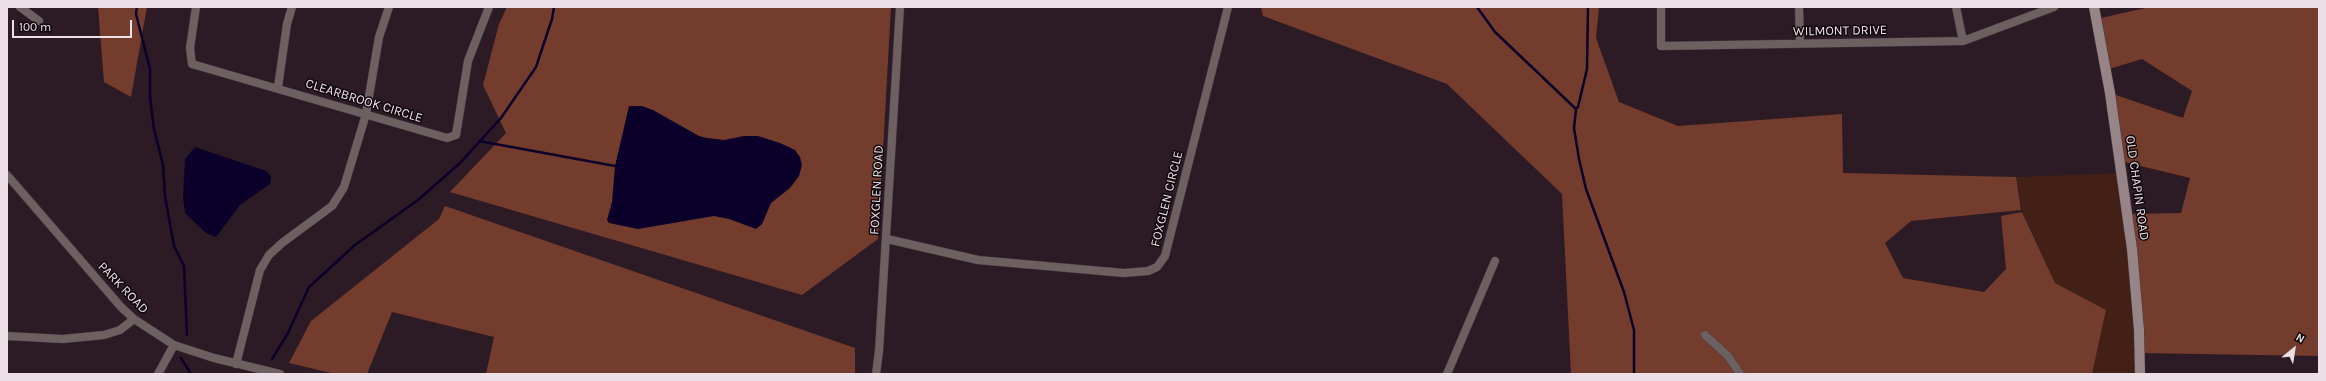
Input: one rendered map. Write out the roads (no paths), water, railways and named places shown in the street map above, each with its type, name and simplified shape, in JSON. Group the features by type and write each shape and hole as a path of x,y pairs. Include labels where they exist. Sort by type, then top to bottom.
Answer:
{"street":[{"path":"20,7 39,21"},
{"name":"CLEARBROOK CIRCLE","path":"196,7 190,48 192,64 278,87 447,138 456,135 468,61 489,7"},
{"path":"278,87 287,24 292,7"},
{"path":"236,364 260,270 269,255 282,243 332,206 339,198 344,187 366,114 379,37 389,7"},
{"name":"FOXGLEN ROAD","path":"876,374 900,7"},
{"name":"FOXGLEN CIRCLE","path":"886,239 978,260 1124,273 1148,272 1157,267 1165,256 1228,7"},
{"name":"WILMONT DRIVE","path":"1661,7 1661,46 1963,41 2054,7"},
{"path":"1799,7 1800,44"},
{"path":"1956,7 1963,41"},
{"name":"OLD CHAPIN ROAD","path":"2094,7 2111,99 2132,249 2139,330 2140,374"},
{"name":"PARK ROAD","path":"7,175 121,308 134,319 174,345 236,364 280,374"},
{"path":"1447,374 1495,261"},
{"path":"7,336 62,339 98,336 120,330 134,319"},
{"path":"1705,335 1728,356 1740,374"},
{"path":"158,374 174,345"}],"waterway":[{"path":"137,7 136,14 150,69 150,97 154,129 163,165 165,196 174,246 184,266 187,335"},
{"path":"272,359 288,333 309,287 355,245 418,200 460,163 501,118 536,67 552,19 554,7"},
{"path":"1477,7 1495,32 1576,109"},
{"path":"1588,7 1587,69 1578,107 1576,109 1574,128 1586,189 1624,292 1634,330 1634,374"},
{"path":"479,141 615,166"},
{"path":"181,358 191,374"}]}
